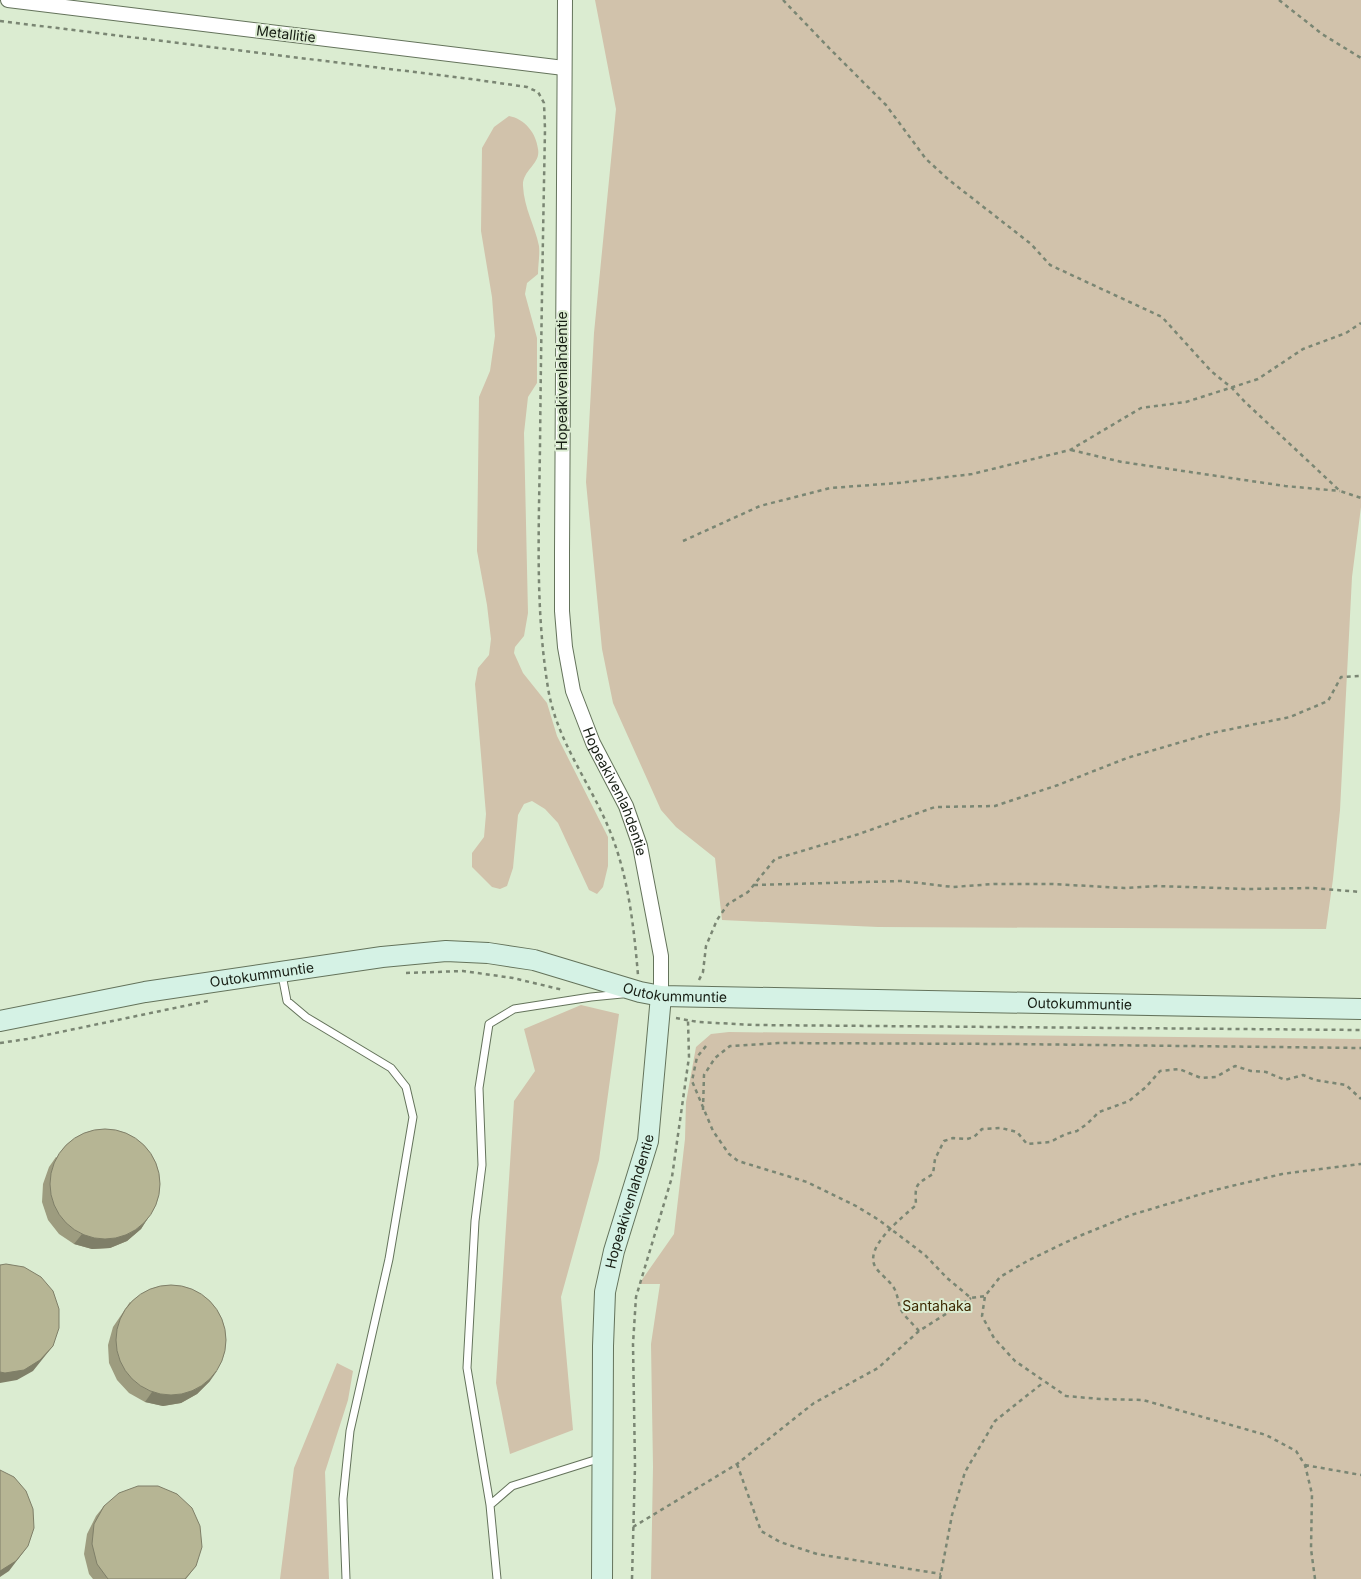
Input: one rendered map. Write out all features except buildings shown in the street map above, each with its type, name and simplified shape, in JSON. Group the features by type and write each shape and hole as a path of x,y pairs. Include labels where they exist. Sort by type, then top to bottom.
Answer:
{"street":[{"name":"Metallitie","path":"8,0 564,68"},
{"name":"Hopeakivenlahdentie","path":"565,0 562,553 562,611 565,648 572,691 585,724 626,806 640,846 661,956 661,1005 648,1141 614,1251 606,1292 603,1346 602,1579"},
{"name":"Outokummuntie","path":"0,1021 145,992 382,957 446,951 488,953 534,960 640,992 661,1005 692,997 1361,1009"}],"lane":[{"path":"282,972 288,1001 306,1017 391,1068 406,1087 413,1117 388,1267 350,1431 343,1499 346,1579"},
{"path":"497,1579 490,1505 467,1368 475,1222 482,1165 479,1088 489,1024 514,1009 591,997 640,992"},
{"path":"490,1505 512,1486 602,1458"}],"path":[{"path":"783,0 886,105 926,159 949,180 1031,244 1050,265 1162,317 1211,371 1232,388 1340,491"},
{"path":"1279,0 1322,34 1361,58"},
{"path":"0,21 471,79 526,87 538,92 544,103 539,499 539,610 542,650 548,692 560,734 613,838 618,855 631,911 640,992"},
{"path":"683,541 760,506 830,488 898,483 972,474 1070,450 1141,408 1186,402 1258,379 1303,349 1346,333 1361,323"},
{"path":"1070,450 1122,462 1285,486 1340,491 1361,498"},
{"path":"692,997 703,972 706,946 717,920 728,904 748,892 774,860 859,834 935,807 995,806 1058,785 1127,758 1212,733 1290,717 1328,701 1341,677 1361,676"},
{"path":"754,885 902,881 953,887 994,884 1053,884 1124,888 1157,886 1248,889 1312,888 1361,892"},
{"path":"397,974 463,971 513,978 591,997"},
{"path":"0,1043 211,1001"},
{"path":"661,1005 688,1020 754,1025 1361,1030"},
{"path":"632,1579 633,1344 636,1297 672,1177 689,1057 688,1020"},
{"path":"703,1110 704,1075 715,1058 730,1046 778,1043 1361,1048"},
{"path":"706,1046 697,1056 692,1081 713,1131 729,1154 738,1161 807,1182 856,1206 891,1229 925,1255 947,1278 971,1298"},
{"path":"918,1330 901,1310 896,1291 887,1277 876,1268 872,1259 875,1248 882,1237 916,1205 918,1184 933,1174 935,1159 944,1141 953,1138 967,1139 982,1129 1001,1128 1017,1132 1027,1144 1050,1142 1077,1131 1099,1112 1130,1101 1160,1071 1179,1070 1201,1078 1216,1077 1235,1066 1251,1071 1266,1072 1285,1080 1303,1075 1315,1080 1346,1085 1361,1099"},
{"path":"1315,1579 1311,1548 1312,1494 1305,1465 1296,1452 1266,1435 1143,1400 1100,1400 1066,1396 1015,1361 994,1338 982,1316 985,1296 1000,1277 1029,1260 1077,1237 1131,1215 1215,1190 1282,1174 1361,1164"},
{"path":"633,1527 737,1464 814,1404 878,1368 918,1330 971,1298 985,1296"},
{"path":"940,1579 952,1515 965,1472 995,1421 1044,1382"},
{"path":"737,1464 761,1531 780,1542 817,1554 941,1574"},
{"path":"1305,1465 1361,1475"}],"green space":[{"path":"595,0 1361,0 1361,507 1352,577 1340,810 1326,929 878,927 722,920 715,858 676,827 661,810 613,703 602,649 586,482 594,333 616,109"},
{"path":"509,116 525,124 532,132 537,143 537,159 525,176 523,186 525,202 539,246 538,274 527,283 525,294 537,338 537,383 528,397 524,433 528,613 524,636 515,647 514,653 523,673 547,703 557,736 608,837 608,866 603,887 597,894 589,890 558,823 545,809 532,801 524,804 518,815 513,868 507,886 500,889 492,887 472,867 472,853 484,837 486,814 475,684 478,668 489,655 491,639 477,551 479,397 490,371 495,336 492,297 481,231 482,148 494,127"},
{"path":"581,1005 619,1014 599,1160 561,1297 573,1430 510,1454 496,1383 514,1101 535,1071 524,1029"},
{"name":"Santahaka","path":"729,1032 1361,1039 1361,1579 651,1579 653,1467 651,1344 660,1284 639,1284 674,1234 685,1139 686,1102 696,1047 711,1034"},
{"path":"337,1363 353,1371 348,1400 325,1472 329,1579 280,1579 294,1468"}]}
